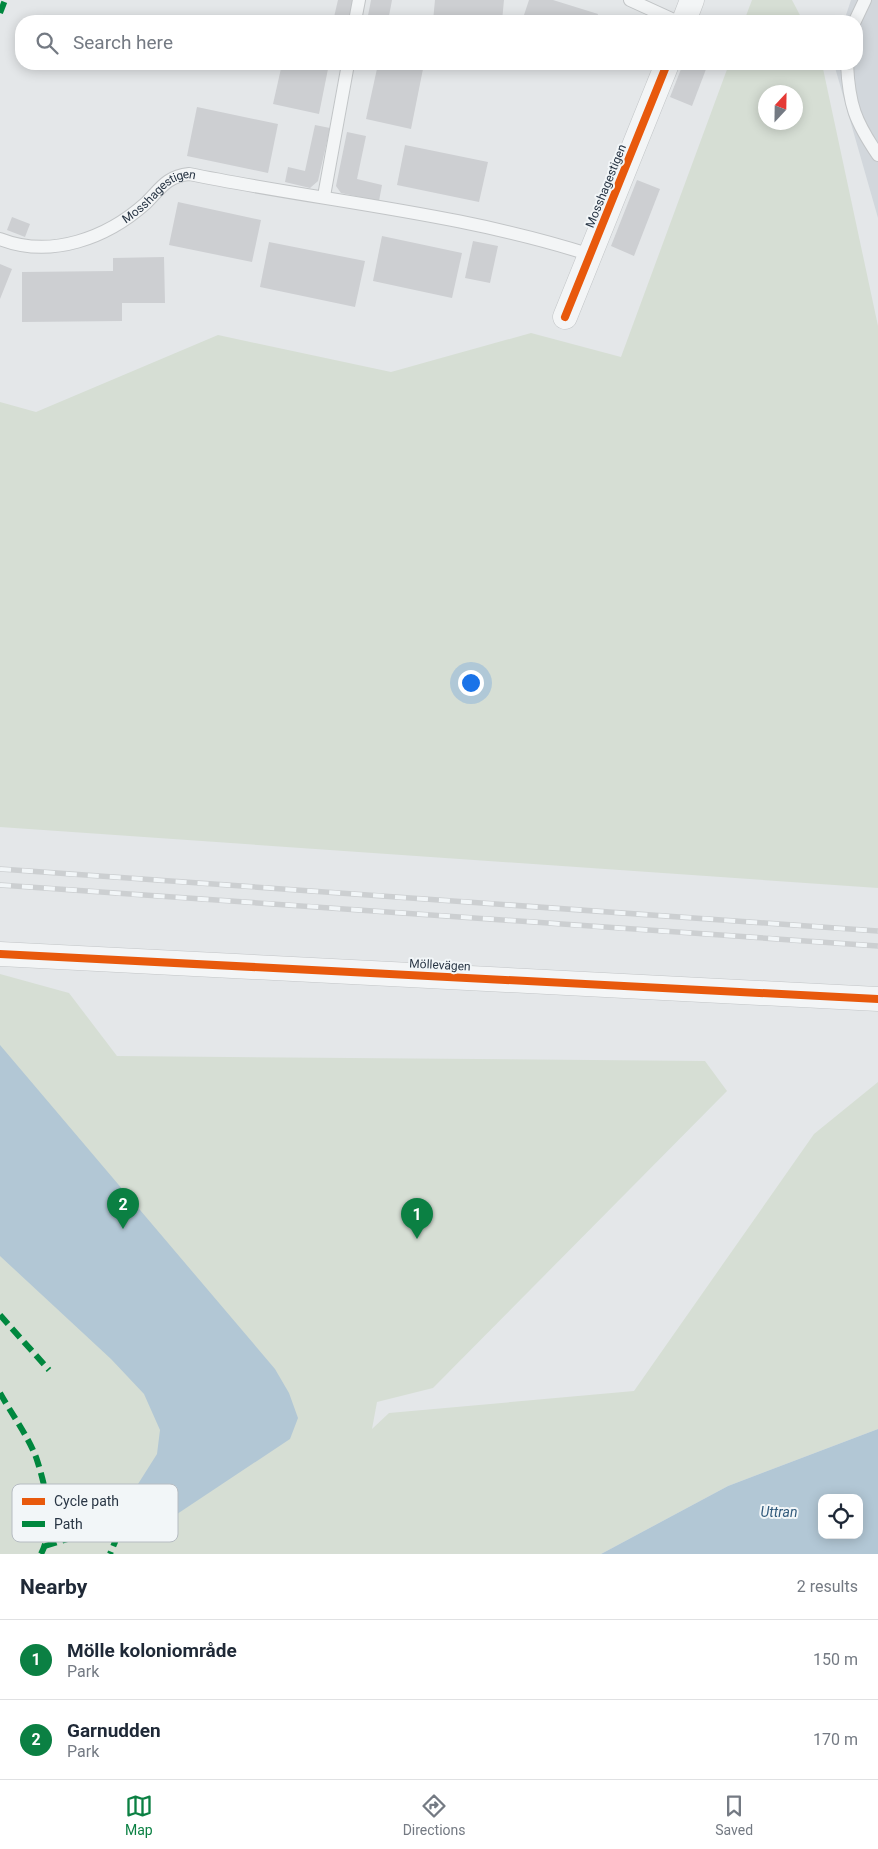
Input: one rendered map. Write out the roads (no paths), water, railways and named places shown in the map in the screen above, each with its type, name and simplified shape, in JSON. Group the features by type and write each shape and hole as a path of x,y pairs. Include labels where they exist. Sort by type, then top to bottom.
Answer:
{"street":[{"path":"686,15 692,0"},
{"name":"Mosshagestigen","path":"565,317 665,70"},
{"name":"Möllevägen","path":"0,954 878,999"}],"lane":[{"path":"356,15 359,0"},
{"path":"630,0 663,15"},
{"path":"858,15 865,0"},
{"path":"324,196 347,70"},
{"path":"847,70 849,97 859,127 878,155"},
{"name":"Mosshagestigen","path":"0,239 17,246 68,245 83,242 124,220 147,202 160,186 176,175 189,174 273,191 324,196 544,240 591,255"}],"water":[{"path":"0,1045 275,1369 289,1393 298,1418 290,1439 178,1513 178,1484 138,1484 157,1454 160,1430 144,1394 111,1359 0,1256"},
{"name":"Uttran","path":"878,1429 878,1554 601,1554 728,1486"}],"railway":[{"path":"0,869 878,931"},
{"path":"0,885 878,946"}],"place":[{"name":"Garnudden","path":"123,1229"},
{"name":"Mölle koloniområde","path":"417,1239"}]}
